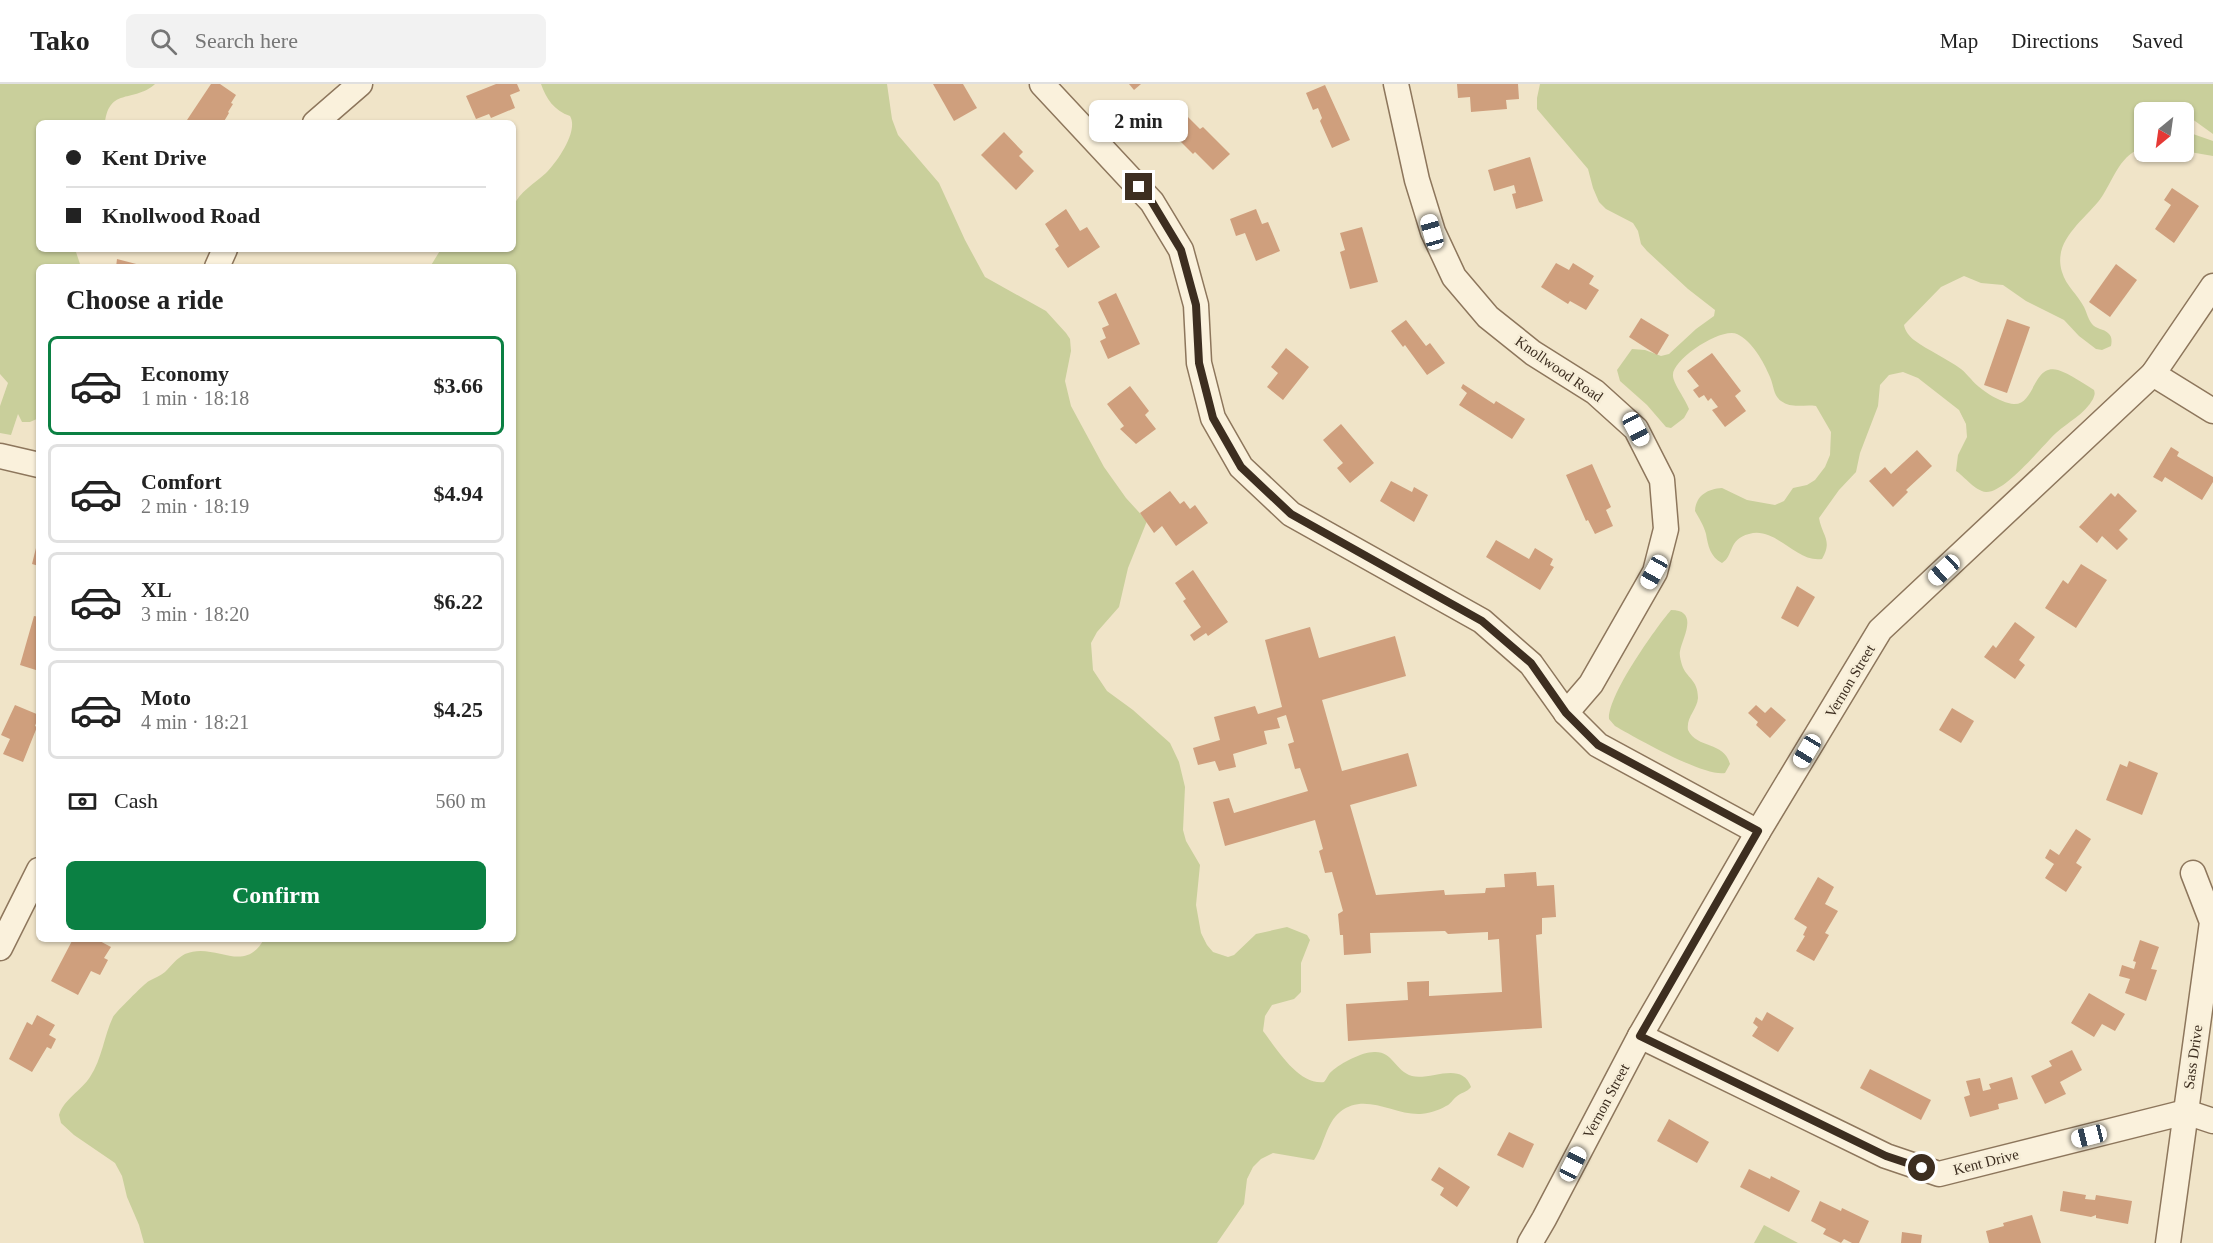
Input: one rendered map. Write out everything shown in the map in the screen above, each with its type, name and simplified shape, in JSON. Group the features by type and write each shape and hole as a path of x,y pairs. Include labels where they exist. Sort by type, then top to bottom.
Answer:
{"street":[{"path":"318,120 360,84"},
{"path":"1042,84 1152,202 1181,250 1196,305 1199,363 1213,418 1241,467 1291,514 1482,621 1531,663 1566,713 1598,745 1758,831"},
{"name":"Knollwood Road","path":"1396,84 1417,180 1432,232 1454,277 1488,317 1533,353 1595,392 1636,429 1662,480 1666,529 1654,572 1591,684 1566,713"},
{"name":"Vernon Street","path":"1530,1243 1640,1036 1758,831 1880,630 2153,374 2213,286"},
{"path":"2153,374 2213,411"},
{"path":"0,456 36,464"},
{"name":"Sass Drive","path":"2168,1243 2212,922 2193,873"},
{"path":"0,948 36,876"},
{"name":"Kent Drive","path":"1640,1036 1886,1156 1939,1174 2186,1112"},
{"path":"2186,1112 2213,1121"}],"green space":[{"path":"0,84 155,84 147,90 117,100 107,112 106,120 36,120 36,252 76,252 80,264 36,264 36,419 22,422 18,414 11,435 0,433 0,406 8,383 0,374"},
{"path":"541,84 887,84 892,119 898,135 939,183 985,277 1046,311 1070,339 1071,351 1065,381 1071,406 1104,467 1126,498 1147,521 1128,568 1119,607 1097,632 1091,643 1093,670 1107,691 1133,710 1170,743 1179,762 1185,787 1183,830 1186,841 1200,865 1196,905 1201,933 1207,945 1213,952 1228,957 1234,955 1256,934 1287,927 1307,935 1310,940 1301,963 1301,992 1294,999 1272,1005 1265,1016 1263,1031 1289,1064 1305,1078 1324,1082 1331,1072 1341,1065 1358,1056 1374,1052 1386,1055 1412,1076 1445,1073 1461,1075 1467,1079 1471,1087 1469,1089 1449,1104 1423,1114 1369,1104 1350,1106 1340,1112 1331,1122 1314,1160 1273,1153 1261,1159 1253,1167 1247,1179 1244,1204 1217,1243 144,1243 127,1197 122,1176 115,1163 74,1135 61,1123 59,1115 61,1109 94,1070 113,1017 146,983 165,972 185,954 207,951 238,957 256,950 262,942 516,942 516,264 432,264 439,252 516,252 516,202 523,192 556,162 572,130 570,116 559,111 545,94"},
{"path":"1540,84 2213,84 2213,134 2194,120 2194,102 2134,102 2134,152 2118,168 2101,198 2066,240 2060,261 2064,277 2092,324 2110,336 2111,346 2102,350 2096,349 2064,320 2026,301 2003,285 1981,283 1964,276 1941,287 1904,325 1907,333 1914,340 1955,365 1984,391 2002,401 2021,403 2044,372 2050,369 2067,374 2094,390 2093,399 2086,409 2056,433 2013,477 1994,490 1986,492 1974,486 1956,471 1958,455 1967,437 1966,424 1959,410 1918,378 1903,372 1889,375 1880,385 1878,406 1860,453 1856,472 1839,490 1819,518 1827,542 1822,559 1803,556 1777,539 1759,533 1742,536 1722,563 1710,550 1704,528 1695,511 1700,497 1708,491 1722,488 1747,500 1775,505 1784,501 1793,488 1807,485 1815,480 1825,467 1830,455 1831,432 1816,406 1794,406 1778,399 1761,359 1748,342 1737,334 1720,335 1698,346 1675,369 1674,379 1689,409 1684,418 1671,428 1666,427 1647,405 1620,381 1617,370 1632,349 1645,350 1661,356 1669,354 1714,316 1715,310 1688,289 1647,251 1641,244 1638,231 1633,223 1606,209 1599,202 1588,169 1537,109"},
{"path":"2194,134 2213,141 2213,156 2194,153"},
{"path":"1671,610 1680,611 1687,620 1680,656 1684,669 1696,687 1698,698 1688,730 1692,736 1716,748 1727,757 1730,764 1725,773 1702,769 1670,756 1615,726 1609,719 1611,708 1624,679"},
{"path":"1764,1225 1798,1243 1754,1243"}],"building":[{"path":"211,84 220,84 236,95 225,120 187,120"},
{"path":"496,84 517,84 520,91 510,95 515,108 491,118 489,114 476,119 466,96"},
{"path":"933,84 963,84 977,108 954,121"},
{"path":"1129,84 1141,84 1134,90"},
{"path":"1457,84 1518,84 1519,99 1506,100 1507,109 1471,112 1470,97 1458,98"},
{"path":"1325,85 1350,140 1332,148 1320,121 1322,118 1318,108 1313,110 1306,93"},
{"path":"1185,114 1200,129 1203,127 1230,154 1213,170 1169,130"},
{"path":"1004,132 1023,152 1019,156 1034,171 1016,190 981,155"},
{"path":"1530,157 1543,201 1516,209 1512,194 1516,193 1514,185 1494,191 1488,170"},
{"path":"2172,188 2199,206 2174,243 2155,229 2171,205 2164,200"},
{"path":"1066,209 1080,231 1087,227 1100,247 1068,268 1055,249 1059,246 1045,224"},
{"path":"1256,209 1262,224 1268,222 1280,251 1256,261 1245,233 1236,236 1230,219"},
{"path":"1362,227 1378,282 1350,289 1340,252 1345,250 1340,233"},
{"path":"117,259 136,264 116,264"},
{"path":"1556,263 1569,270 1573,263 1594,276 1589,284 1599,290 1586,310 1570,301 1568,304 1541,287"},
{"path":"2116,264 2137,280 2110,317 2089,302"},
{"path":"1116,293 1140,344 1108,359 1100,341 1106,338 1102,328 1109,325 1098,302"},
{"path":"1641,318 1669,335 1657,355 1629,337"},
{"path":"2007,319 2030,327 2007,393 1984,385"},
{"path":"1406,320 1426,346 1430,343 1445,363 1427,375 1405,345 1403,347 1391,331"},
{"path":"1286,348 1309,367 1283,400 1267,387 1278,373 1271,367"},
{"path":"1712,353 1741,391 1735,396 1746,411 1725,427 1712,410 1718,407 1711,398 1708,401 1704,395 1699,398 1693,390 1699,386 1687,371"},
{"path":"1463,384 1494,404 1496,401 1525,419 1512,439 1459,405 1467,393 1461,388"},
{"path":"1130,386 1149,411 1145,415 1156,429 1136,444 1120,429 1124,426 1107,404"},
{"path":"1341,424 1374,463 1350,483 1337,468 1343,463 1323,440"},
{"path":"2171,447 2179,452 2177,456 2213,477 2213,482 2202,500 2165,477 2162,482 2153,477"},
{"path":"1917,450 1932,466 1906,490 1908,492 1893,507 1869,481 1885,467 1891,474"},
{"path":"1592,464 1611,507 1606,510 1613,526 1595,534 1588,520 1586,521 1566,475"},
{"path":"1391,481 1412,492 1414,487 1428,495 1414,522 1380,501"},
{"path":"1170,491 1180,504 1184,501 1190,509 1195,505 1208,523 1176,546 1162,526 1154,533 1140,513"},
{"path":"2111,493 2115,497 2118,493 2137,511 2119,530 2128,539 2117,550 2102,536 2097,543 2079,527"},
{"path":"1496,540 1529,559 1535,548 1553,559 1550,565 1554,567 1540,590 1486,557"},
{"path":"36,548 36,565 32,564"},
{"path":"2081,564 2107,580 2076,628 2045,608 2063,580 2068,584"},
{"path":"1193,570 1228,622 1208,636 1206,633 1194,641 1190,635 1201,627 1183,601 1186,599 1175,583"},
{"path":"1797,586 1815,597 1798,627 1781,618"},
{"path":"34,616 36,616 36,670 20,665"},
{"path":"2015,622 2035,637 2019,660 2025,665 2015,679 1984,657 1993,645 1996,648"},
{"path":"1310,627 1319,658 1395,636 1406,676 1322,700 1342,771 1408,753 1417,786 1350,805 1376,895 1444,890 1445,895 1485,893 1486,888 1505,887 1504,874 1536,872 1537,886 1554,885 1556,917 1542,918 1542,934 1536,935 1542,1028 1348,1041 1346,1004 1408,1000 1407,982 1429,981 1429,996 1502,992 1499,939 1488,940 1488,932 1370,933 1371,953 1344,955 1343,935 1340,935 1338,914 1343,911 1332,872 1325,873 1319,851 1323,849 1315,820 1225,846 1213,802 1229,798 1234,813 1308,791 1300,768 1295,769 1288,744 1294,742 1286,715 1277,718 1280,728 1264,731 1267,744 1233,754 1236,767 1219,771 1215,761 1198,765 1193,748 1220,740 1214,717 1255,706 1258,714 1282,707 1265,640"},
{"path":"15,705 36,714 36,730 23,762 3,754 10,739 1,735"},
{"path":"1756,705 1765,713 1771,707 1786,720 1770,738 1756,725 1758,722 1748,713"},
{"path":"1952,708 1974,721 1961,743 1939,730"},
{"path":"2129,761 2158,773 2142,815 2106,800 2120,764 2127,767"},
{"path":"2076,829 2091,839 2076,863 2082,867 2066,892 2045,878 2054,864 2045,858 2050,849 2059,855"},
{"path":"1818,877 1834,887 1825,904 1838,911 1825,933 1829,935 1814,961 1796,951 1805,936 1803,935 1807,927 1794,919"},
{"path":"2140,940 2159,947 2151,969 2157,970 2146,1001 2125,993 2130,979 2119,976 2122,965 2134,969 2136,962 2133,961"},
{"path":"71,942 102,942 111,947 104,958 108,960 100,975 91,971 78,995 51,981"},
{"path":"2089,993 2125,1014 2115,1031 2102,1024 2094,1037 2071,1023"},
{"path":"1767,1012 1794,1028 1778,1052 1752,1036 1758,1027 1753,1023 1756,1017 1762,1021"},
{"path":"37,1015 55,1025 49,1035 56,1039 51,1049 47,1047 32,1072 9,1059 27,1022 32,1025"},
{"path":"2072,1050 2082,1070 2060,1082 2066,1094 2045,1104 2031,1076 2052,1066 2049,1061"},
{"path":"1870,1069 1931,1100 1921,1120 1860,1088"},
{"path":"2012,1077 2018,1099 1998,1104 1999,1109 1970,1117 1964,1097 1970,1095 1966,1081 1980,1078 1983,1091 1991,1089 1989,1084"},
{"path":"1669,1119 1709,1142 1697,1163 1657,1141"},
{"path":"1509,1132 1534,1144 1523,1168 1497,1155"},
{"path":"1439,1167 1470,1187 1457,1207 1440,1195 1444,1188 1431,1180"},
{"path":"1749,1169 1770,1179 1771,1176 1800,1191 1789,1212 1740,1187"},
{"path":"2063,1191 2086,1195 2085,1199 2095,1200 2096,1195 2132,1201 2128,1224 2096,1218 2096,1215 2091,1217 2060,1211"},
{"path":"1820,1201 1841,1211 1842,1208 1869,1221 1859,1243 1852,1243 1844,1239 1841,1243 1823,1234 1826,1229 1811,1221"},
{"path":"2032,1215 2041,1243 1989,1243 1986,1231 2004,1226 2003,1223"},
{"path":"1902,1232 1922,1235 1921,1243 1901,1243"}],"route":[{"path":"1139,187 1152,202 1181,250 1196,305 1199,363 1213,418 1241,467 1291,514 1482,621 1531,663 1566,713 1598,745 1758,831 1640,1036 1886,1156 1922,1168"}]}
